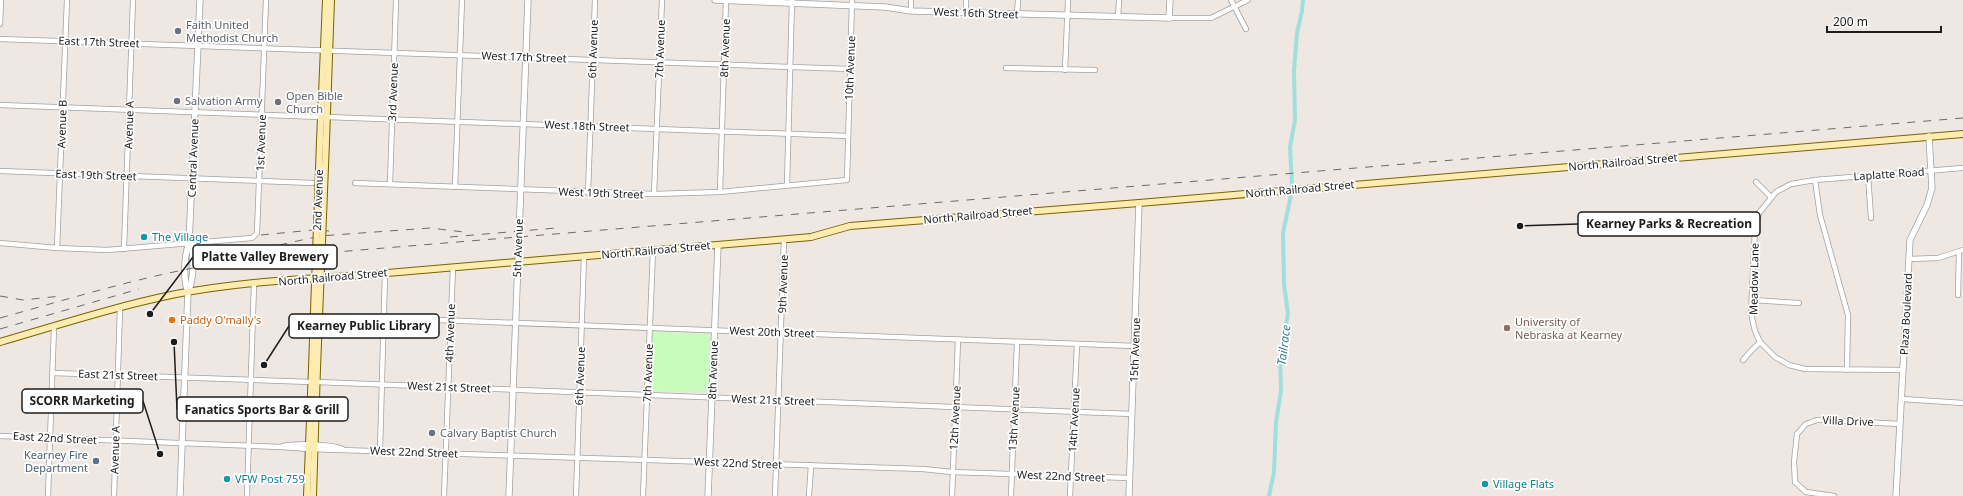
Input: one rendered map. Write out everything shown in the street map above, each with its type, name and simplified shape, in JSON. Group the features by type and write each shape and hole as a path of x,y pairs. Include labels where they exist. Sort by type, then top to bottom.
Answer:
{"main road":[{"name":"2nd Avenue","path":"326,0 327,50"},
{"name":"2nd Avenue","path":"313,496 312,448 314,368 327,50 331,0"},
{"name":"North Railroad Street","path":"0,342 120,308 188,292 254,284 816,236 850,226 1963,134"},
{"name":"2nd Avenue","path":"307,496 312,448"}],"street":[{"path":"0,24 1,0"},
{"name":"Avenue B","path":"57,248 67,0"},
{"name":"Avenue A","path":"124,249 133,0"},
{"name":"Central Avenue","path":"180,496 188,292 192,283 193,251 189,243 200,0"},
{"name":"1st Avenue","path":"189,243 252,238 258,233 266,0"},
{"name":"3rd Avenue","path":"390,184 396,0"},
{"path":"455,187 462,0"},
{"name":"5th Avenue","path":"509,496 528,0"},
{"name":"6th Avenue","path":"588,193 595,0"},
{"name":"7th Avenue","path":"654,194 662,0"},
{"name":"West 16th Street","path":"715,0 852,3 911,11 1169,18 1211,18 1248,0"},
{"name":"8th Avenue","path":"720,192 726,0"},
{"path":"911,11 912,0"},
{"path":"966,0 966,12"},
{"path":"1017,14 1018,0"},
{"path":"1065,70 1068,0"},
{"path":"1118,17 1119,0"},
{"path":"1169,18 1170,0"},
{"path":"1231,0 1246,29"},
{"path":"787,186 792,2"},
{"name":"10th Avenue","path":"848,180 852,3"},
{"name":"East 17th Street","path":"0,39 198,46"},
{"name":"West 17th Street","path":"198,46 850,69"},
{"path":"1006,68 1095,70"},
{"name":"West 18th Street","path":"0,106 848,136"},
{"name":"Plaza Boulevard","path":"1896,496 1910,240 1927,205 1932,188 1929,136"},
{"name":"Laplatte Road","path":"1815,180 1963,168"},
{"name":"East 19th Street","path":"0,171 192,178"},
{"path":"1868,175 1871,218"},
{"path":"192,178 313,183"},
{"name":"West 19th Street","path":"355,183 588,193 654,194 720,192 848,180"},
{"path":"1815,180 1820,215 1848,315 1847,370"},
{"name":"Meadow Lane","path":"1815,180 1791,184 1776,192 1759,213 1755,229 1751,313 1760,342 1775,357 1789,365 1806,369 1903,370"},
{"path":"1756,182 1771,197"},
{"name":"15th Avenue","path":"1129,496 1139,203"},
{"name":"9th Avenue","path":"775,496 784,239"},
{"path":"0,243 57,248 124,249 189,243"},
{"name":"8th Avenue","path":"708,496 718,245"},
{"name":"7th Avenue","path":"643,496 653,250"},
{"path":"1909,259 1938,258 1961,251 1958,295"},
{"name":"6th Avenue","path":"576,496 584,256"},
{"name":"4th Avenue","path":"444,496 453,267"},
{"path":"380,450 385,273"},
{"path":"247,496 254,284"},
{"path":"1752,300 1799,303"},
{"name":"Avenue A","path":"114,496 120,308"},
{"name":"West 20th Street","path":"384,318 1135,346"},
{"path":"48,496 54,327"},
{"name":"12th Avenue","path":"952,496 958,340"},
{"name":"13th Avenue","path":"1011,496 1017,342"},
{"path":"1743,360 1760,342"},
{"name":"14th Avenue","path":"1070,496 1077,344"},
{"name":"East 21st Street","path":"52,373 184,376"},
{"name":"West 21st Street","path":"184,376 1132,414"},
{"path":"1902,399 1963,403"},
{"name":"Villa Drive","path":"1834,496 1806,492 1795,482 1794,462 1797,434 1801,428 1817,420 1900,424"},
{"name":"East 22nd Street","path":"0,436 182,444"},
{"name":"West 22nd Street","path":"182,444 282,447 291,445 312,448 923,469 952,472 1130,478"},
{"path":"809,496 810,465"}],"green space":[{"path":"655,332 708,334 710,336 710,392 654,391 651,389 651,336"}],"waterway":[{"name":"Tailrace","path":"1292,185 1290,147 1295,120 1294,71 1297,33 1303,0"},
{"name":"Tailrace","path":"1269,496 1274,472 1276,422 1281,391 1280,357 1288,314 1284,284 1283,233 1291,195"}],"railway":[{"path":"0,318 156,276 219,263 251,259 1963,118"},
{"path":"248,252 320,236 430,228 464,232"},
{"path":"450,237 556,228"},
{"path":"261,235 313,230 329,231"},
{"path":"0,329 139,289"},
{"path":"0,296 23,300 61,296"}],"place":[{"name":"Faith United Methodist Church","path":"178,31"},
{"name":"Salvation Army","path":"177,101"},
{"name":"Open Bible Church","path":"278,102"},
{"name":"Kearney Parks & Recreation","path":"1520,226"},
{"name":"The Village","path":"144,237"},
{"name":"Platte Valley Brewery","path":"150,314"},
{"name":"Paddy O'mally's","path":"172,320"},
{"name":"University of Nebraska at Kearney","path":"1507,328"},
{"name":"Fanatics Sports Bar & Grill","path":"174,342"},
{"name":"Kearney Public Library","path":"264,365"},
{"name":"Calvary Baptist Church","path":"432,433"},
{"name":"SCORR Marketing","path":"160,454"},
{"name":"Kearney Fire Department","path":"96,461"},
{"name":"VFW Post 759","path":"227,479"},
{"name":"Village Flats","path":"1485,484"}]}
